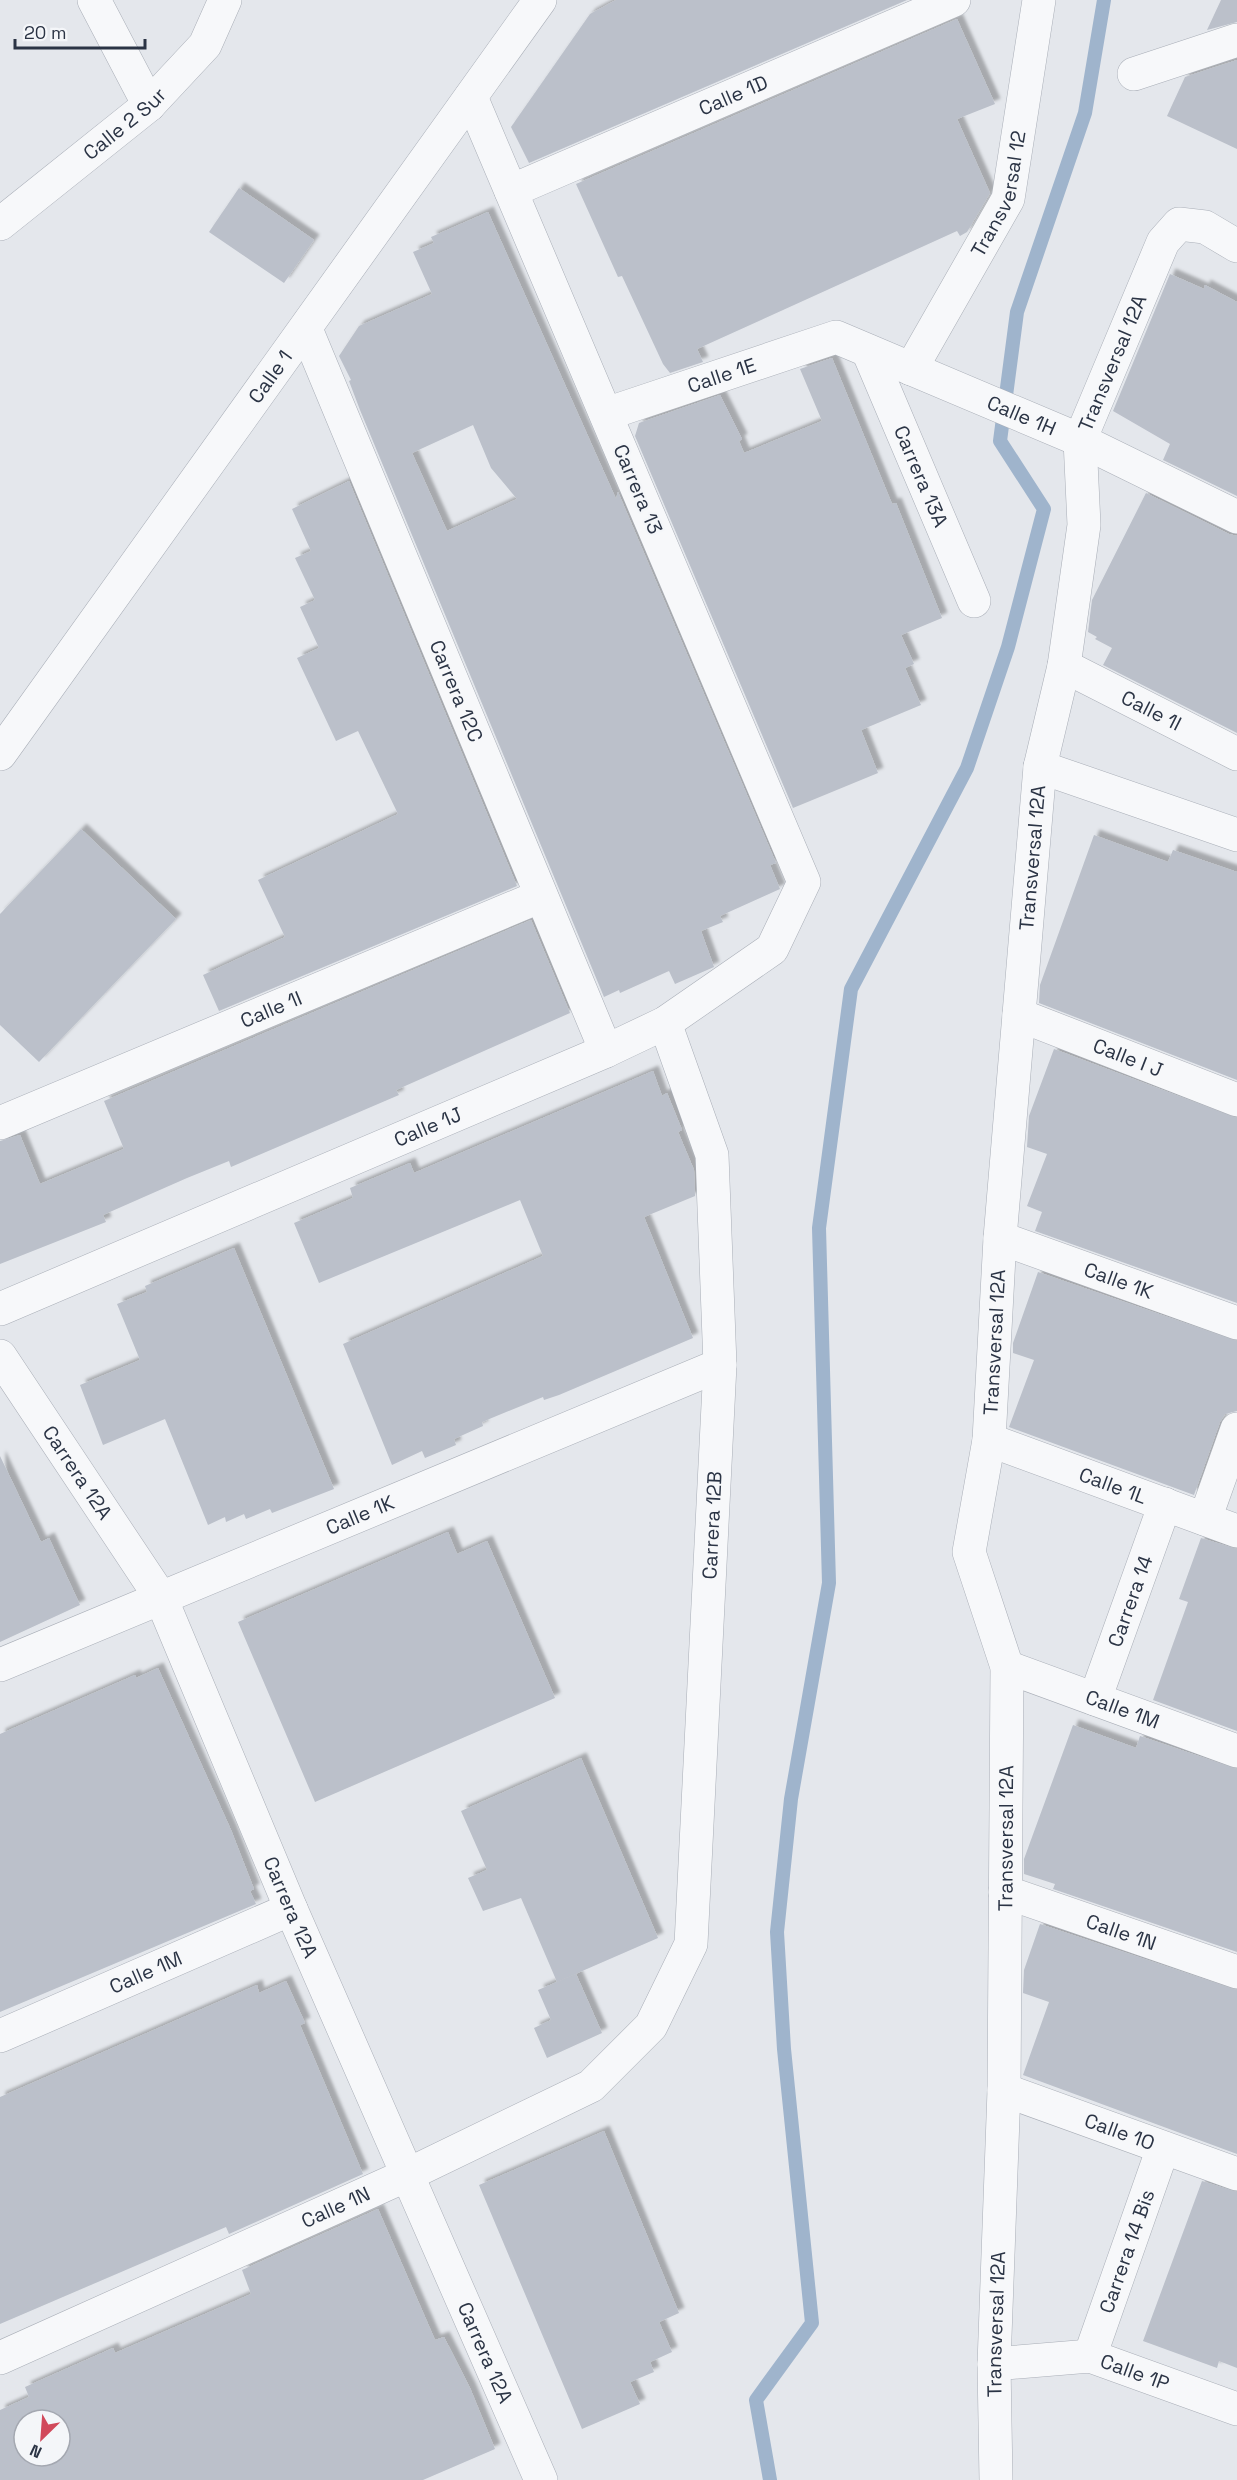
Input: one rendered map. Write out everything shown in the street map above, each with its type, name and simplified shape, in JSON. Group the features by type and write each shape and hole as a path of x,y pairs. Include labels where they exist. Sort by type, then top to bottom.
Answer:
{"street":[{"path":"94,0 149,105"},
{"name":"Calle 2 Sur","path":"0,224 149,105 205,45 225,0"},
{"name":"Calle 1","path":"0,754 540,0"},
{"name":"Calle 1D","path":"511,191 954,0"},
{"name":"Transversal 12","path":"920,373 1008,199 1039,0"},
{"path":"1134,74 1237,40"},
{"name":"Carrera 13","path":"471,97 804,882"},
{"name":"Transversal 12A","path":"996,2480 994,2364 1004,2090 1007,1667 969,1552 989,1440 1000,1238 1040,767 1064,666 1084,525 1070,436 1163,242 1179,224 1205,226 1237,246"},
{"name":"Carrera 12C","path":"306,329 606,1051"},
{"name":"Calle 1H","path":"836,338 1070,436 1237,517"},
{"name":"Calle 1E","path":"606,414 836,338"},
{"name":"Carrera 13A","path":"868,351 974,601"},
{"name":"Calle 1I","path":"1064,666 1237,754"},
{"path":"1040,767 1237,835"},
{"name":"Calle 1J","path":"0,1309 606,1051 665,1023 772,949 804,882"},
{"name":"Calle 1I","path":"0,1123 542,896"},
{"name":"Calle I J","path":"1019,1015 1237,1100"},
{"name":"Carrera 12B","path":"651,2026 691,1944 720,1365 712,1155 665,1023"},
{"name":"Calle 1K","path":"1000,1238 1237,1323"},
{"name":"Carrera 12A","path":"0,1356 160,1598 291,1910 541,2480"},
{"name":"Calle 1K","path":"0,1665 720,1365"},
{"path":"1205,1519 1237,1430"},
{"name":"Calle 1L","path":"989,1440 1237,1531"},
{"name":"Carrera 14","path":"1095,1700 1165,1504"},
{"name":"Calle 1M","path":"1007,1667 1237,1751"},
{"name":"Calle 1N","path":"1005,1892 1237,1972"},
{"name":"Calle 1M","path":"0,2036 291,1910"},
{"name":"Calle 1N","path":"0,2358 407,2175 591,2086 651,2026"},
{"name":"Calle 1O","path":"1004,2090 1237,2174"},
{"name":"Carrera 14 Bis","path":"1089,2356 1163,2148"},
{"name":"Calle 1P","path":"994,2364 1089,2356 1237,2409"}],"building":[{"path":"616,0 907,0 529,163 511,127 590,14"},
{"path":"1221,0 1237,0 1237,22 1207,30"},
{"path":"957,19 995,104 957,119 990,193 967,232 960,236 957,231 697,349 703,362 670,373 663,364 622,276 618,277 576,184"},
{"path":"1237,60 1237,149 1167,116 1185,77"},
{"path":"239,188 314,240 284,283 209,232"},
{"path":"488,212 616,499 618,492 776,863 770,865 780,889 720,916 723,922 701,931 714,967 675,984 669,971 620,993 619,990 604,997 360,410 349,381 351,380 339,356 359,326 432,294 413,252 434,243 431,237","holes":["473,425 491,468 517,499 447,531 412,453"]},
{"path":"1170,274 1204,289 1205,285 1237,302 1237,496 1163,460 1170,444 1113,411"},
{"path":"832,358 892,504 896,503 942,618 901,635 914,664 905,668 921,705 861,730 878,773 793,808 635,436 639,423 720,395 742,439 739,441 744,453 822,421 800,369"},
{"path":"349,481 517,886 219,1011 203,975 285,937 258,880 398,814 358,731 336,741 297,658 319,648 300,607 315,600 295,558 311,551 292,509"},
{"path":"1146,493 1237,536 1237,733 1103,665 1112,648 1095,639 1097,637 1088,632 1092,600"},
{"path":"81,829 176,919 39,1062 0,1025 0,914"},
{"path":"1094,835 1168,862 1173,850 1237,872 1237,1080 1039,1003 1040,985"},
{"path":"531,920 570,1013 396,1090 399,1095 231,1167 229,1161 187,1178 103,1215 106,1222 0,1264 0,1141 20,1135 40,1184 124,1149 104,1101"},
{"path":"1054,1049 1237,1118 1237,1303 1035,1231 1042,1212 1027,1206 1047,1154 1027,1147 1029,1116"},
{"path":"653,1071 662,1096 667,1093 682,1130 678,1132 694,1170 695,1196 644,1217 693,1338 559,1395 544,1400 543,1397 482,1422 483,1426 454,1439 456,1445 425,1458 422,1451 392,1465 343,1344 543,1256 520,1200 319,1283 294,1223 353,1198 350,1188 410,1163 414,1173"},
{"path":"234,1248 334,1489 272,1513 270,1509 246,1519 244,1514 226,1522 225,1517 208,1525 165,1419 103,1445 80,1385 140,1360 117,1304 147,1292 145,1286"},
{"path":"1038,1272 1237,1341 1237,1411 1225,1414 1220,1422 1194,1495 1009,1427 1034,1360 1013,1353 1013,1343"},
{"path":"0,1456 41,1542 49,1538 80,1605 0,1642"},
{"path":"448,1532 457,1554 487,1541 555,1698 315,1802 238,1622"},
{"path":"1201,1538 1237,1549 1237,1731 1153,1700 1188,1602 1179,1599"},
{"path":"158,1668 231,1830 254,1889 250,1891 256,1904 0,2012 0,1734 135,1675 136,1678"},
{"path":"1073,1725 1136,1748 1140,1736 1237,1769 1237,1952 1053,1889 1055,1884 1024,1874 1024,1859"},
{"path":"581,1758 658,1938 557,1982 521,1898 483,1911 468,1878 487,1870 461,1811"},
{"path":"1040,1924 1237,1990 1237,2154 1023,2075 1049,2002 1023,1993 1024,1970"},
{"path":"576,1974 602,2033 547,2058 534,2028 551,2020 538,1990"},
{"path":"286,1981 305,2023 300,2025 363,2174 229,2234 226,2227 0,2324 0,2097 257,1985 259,1993"},
{"path":"604,2131 679,2313 659,2322 672,2352 650,2362 654,2372 630,2382 640,2404 582,2429 479,2185"},
{"path":"1202,2181 1237,2192 1237,2368 1219,2361 1217,2368 1143,2341"},
{"path":"378,2209 435,2340 444,2337 470,2388 495,2449 423,2480 0,2480 0,2410 29,2397 25,2387 113,2348 115,2353 251,2294 242,2270"}],"waterway":[{"path":"770,2480 756,2400 812,2323 784,2049 777,1932 791,1799 829,1583 819,1228 851,989 967,768 1008,647 1044,509 1000,441 1017,312 1085,113 1104,0"}]}
